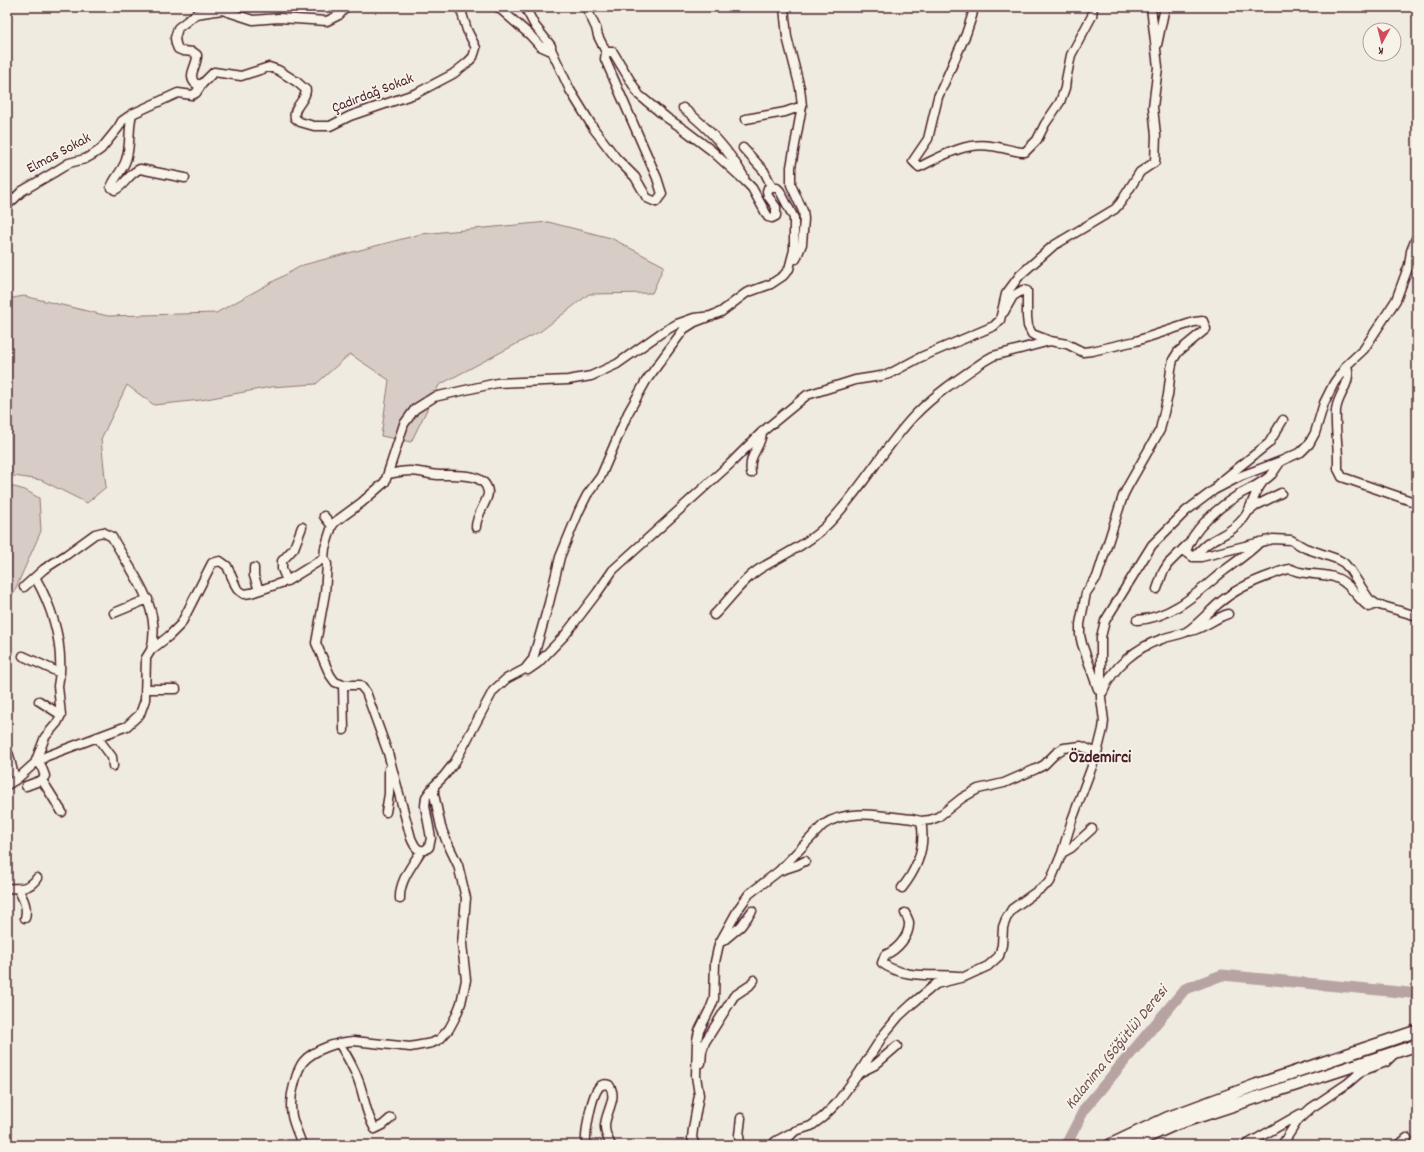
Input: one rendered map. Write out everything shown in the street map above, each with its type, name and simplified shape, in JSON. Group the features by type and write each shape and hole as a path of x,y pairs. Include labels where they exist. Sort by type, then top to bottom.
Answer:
{"main road":[{"path":"1110,1145 1189,1109 1417,1031"},
{"path":"1129,1145 1176,1124 1417,1044"}],"street":[{"path":"202,84 196,84 192,81 197,55 193,52 178,49 175,38 178,28 196,14 222,10 253,20 280,18 327,21 339,15 346,7"},
{"name":"Çadırdağ Sokak","path":"202,84 214,72 241,76 269,67 278,70 297,82 306,90 306,94 295,110 295,118 300,122 314,126 330,126 350,116 417,93 453,74 468,64 473,57 476,48 467,30 460,7"},
{"path":"498,7 530,35 540,46 551,49"},
{"path":"525,7 535,26 551,46 570,90 594,129 613,155 635,177 647,198 656,202 662,194 657,178 605,59 606,52 586,7"},
{"path":"521,672 533,659 560,557 579,512 587,495 601,476 632,405 651,373 684,329 695,322 725,310 746,292 771,284 783,276 795,261 802,244 804,220 803,211 792,185 790,176 802,106 800,88 787,37 784,7"},
{"path":"974,7 966,34 938,96 928,139 913,161 919,167 955,150 973,146 991,146 1016,152 1025,152 1037,140 1045,124 1060,102 1066,88 1066,76 1071,55 1092,16 1093,7"},
{"path":"1000,320 1006,294 1020,275 1053,246 1115,209 1122,202 1140,172 1155,162 1156,135 1154,107 1158,68 1151,7"},
{"path":"1156,50 1165,7"},
{"path":"606,52 613,52 639,96 711,150 745,181 752,188 768,216 772,218 776,216 777,211 767,191 768,188 772,187"},
{"name":"Elmas Sokak","path":"7,205 16,198 22,190 69,163 86,159 94,154 107,142 122,121 132,114 178,93 192,95 196,93 202,84"},
{"path":"746,119 785,112 802,106"},
{"path":"683,108 709,131 722,145 740,170 745,181"},
{"path":"132,114 129,125 130,143 126,161 111,187 115,190 118,189 126,179 136,170 140,169 185,178"},
{"path":"743,148 764,171 772,187 777,188 780,191 794,218 794,250 789,269"},
{"path":"772,1145 776,1141 795,1131 811,1126 836,1104 859,1073 884,1034 899,1016 912,1004 936,984 964,977 988,966 998,956 1002,945 1006,919 1012,909 1050,882 1062,854 1072,820 1097,753 1104,721 1101,698 1101,637 1105,621 1152,545 1186,511 1214,490 1241,476 1301,452 1309,444 1316,433 1324,403 1334,383 1347,365 1364,349 1396,300 1409,265 1411,251 1417,236"},
{"path":"400,899 399,890 403,882 421,851 425,850 430,843 425,802 428,793 444,776 454,762 490,695 506,679 529,670 538,663 565,635 598,593 613,570 725,468 762,432 807,395 855,380 889,374 922,357 994,326 1000,320 1013,296 1023,290 1027,291 1028,326 1032,334 1050,341 1067,344 1083,352 1136,341 1194,322 1203,321 1206,329 1178,352 1173,360 1168,395 1160,430 1123,496 1097,577 1086,593 1080,624 1080,634 1086,657 1095,678 1101,698"},
{"path":"421,851 417,849 412,842 389,758 364,688 360,685 343,685 335,682 332,679 316,643 326,593 327,564 324,558 327,539 332,526 338,519 382,486 388,474 406,419 418,406 434,397 497,383 568,380 591,376 617,364 661,333 677,324 694,318 712,316"},
{"path":"714,615 753,574 809,541 830,522 854,494 914,416 941,392 993,356 1050,341"},
{"path":"1347,365 1349,373 1336,411 1338,469 1342,477 1417,503"},
{"path":"1214,490 1226,477 1269,443 1283,420"},
{"path":"751,473 750,464 762,441 762,432"},
{"path":"1157,589 1163,572 1168,564 1188,544 1198,529 1224,506 1265,480 1272,474 1281,461"},
{"path":"388,474 410,471 468,476 481,481 487,488 488,497 477,517 476,527"},
{"path":"1248,512 1255,495 1265,480"},
{"path":"1193,557 1205,545 1237,525 1248,512 1257,505 1281,493"},
{"path":"324,516 332,526"},
{"path":"287,581 282,569 282,561 294,548 302,527"},
{"path":"24,588 44,569 95,534 103,532 112,537 148,599 153,615 155,633 152,650"},
{"path":"1188,544 1186,552 1193,557 1273,539 1291,540 1305,548 1337,559 1344,563 1369,599 1376,604 1417,616"},
{"path":"1137,620 1155,618 1171,612 1260,542"},
{"path":"7,785 18,779 37,761 46,756 127,726 140,714 145,700 146,658 152,650 181,624 212,563 220,561 227,566 237,589 244,594 287,581 324,558"},
{"path":"254,568 254,576 259,590"},
{"path":"1186,632 1225,598 1249,583 1291,569 1298,572 1332,576 1347,584 1362,602 1369,607 1376,604"},
{"path":"35,577 46,597 57,629 61,656 58,686 61,715 57,723 45,737 37,761 44,776 42,780 62,812"},
{"path":"114,613 148,599"},
{"path":"1101,698 1107,682 1130,656 1142,648 1161,639 1195,630 1218,617 1228,614"},
{"path":"23,656 60,673"},
{"path":"343,685 344,730"},
{"path":"145,689 176,689"},
{"path":"40,701 61,715"},
{"path":"97,737 112,757 113,766"},
{"path":"695,1145 692,1138 699,1094 696,1076 697,1040 699,1031 714,999 715,962 720,944 738,908 749,894 779,871 823,825 830,820 856,814 921,821 930,820 938,817 962,798 978,788 995,785 1044,765 1056,753 1064,748 1081,746 1097,753"},
{"path":"7,754 9,755 13,772 18,779"},
{"path":"386,812 389,794 389,758"},
{"path":"26,786 42,780"},
{"path":"302,1145 295,1125 291,1107 291,1098 298,1071 302,1063 309,1056 339,1043 354,1041 414,1047 432,1043 440,1039 446,1032 458,1012 465,989 466,980 462,944 466,898 458,865 441,827 434,794 434,786"},
{"path":"902,888 913,874 918,862 923,830 921,821"},
{"path":"1062,854 1092,829"},
{"path":"779,871 793,867 805,861"},
{"path":"7,888 27,887 37,878"},
{"path":"18,888 26,905 27,913 25,918"},
{"path":"720,944 741,926 752,911"},
{"path":"905,912 909,922 904,939 893,952 885,955 882,963 889,969 907,974 964,977"},
{"path":"698,1086 702,1051 705,1042 734,996 749,986 754,980"},
{"path":"339,1043 352,1066 360,1085 367,1112 375,1129 383,1125 391,1118"},
{"path":"859,1073 875,1064 896,1046"},
{"path":"1246,1145 1311,1108 1348,1083 1362,1071 1386,1062 1399,1050"},
{"path":"586,1145 585,1136 589,1115 596,1092 600,1086 604,1084 609,1085 612,1088 613,1095 604,1125 605,1132 611,1145"},
{"path":"1282,1145 1298,1120 1311,1108"},
{"path":"740,1145 739,1135 741,1118"},
{"path":"783,1145 795,1131"},
{"path":"1399,1145 1407,1138"}],"shaded area":[{"path":"548,222 611,238 664,266 652,293 589,294 541,331 439,385 411,442 381,436 389,380 350,354 316,384 271,387 201,400 154,405 127,385 101,439 106,487 87,503 41,480 7,475 7,299 24,296 108,316 216,313 303,265 421,234"},
{"path":"7,485 25,490 39,498 41,531 14,592 7,602"}],"waterway":[{"name":"Kalanima (Söğütlü) Deresi","path":"1066,1145 1085,1108 1185,989 1222,975 1410,993 1417,992"}],"district":[{"name":"Özdemirci","path":"1100,759"}]}
